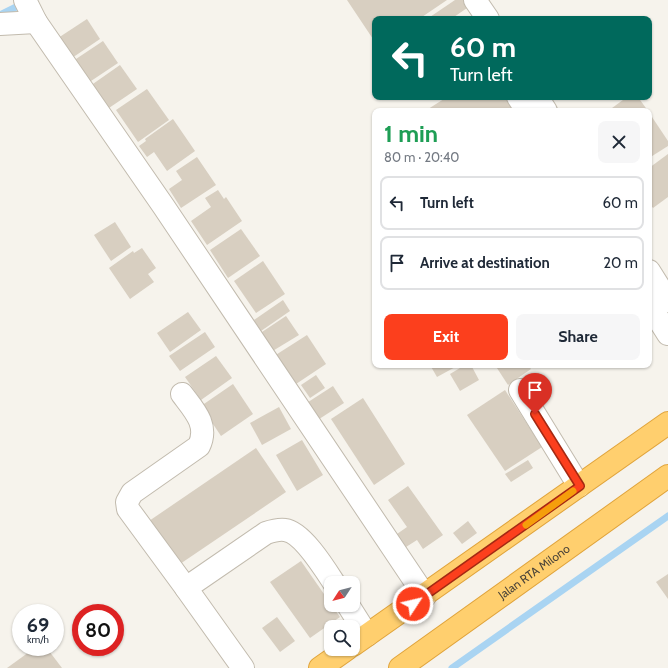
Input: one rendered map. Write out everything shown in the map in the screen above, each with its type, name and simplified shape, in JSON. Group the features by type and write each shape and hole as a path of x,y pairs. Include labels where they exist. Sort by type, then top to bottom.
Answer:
{"highway":[{"path":"360,640 425,596 668,423"},
{"name":"Jalan RTA Milono","path":"400,668 668,476"},
{"path":"320,668 338,656"}],"street":[{"path":"475,0 486,16"},
{"path":"0,24 30,10 425,596"},
{"path":"652,276 668,301"},
{"path":"652,309 668,334"},
{"path":"520,390 580,486"},
{"path":"182,394 196,414 202,427 203,437 199,446 132,493 127,502 128,509 243,668"},
{"path":"186,588 266,533 277,530 286,530 299,538 320,562 329,576"}],"building":[{"path":"347,0 447,0 423,16 372,16 372,38"},
{"path":"455,0 465,0 470,6 455,16 431,16"},
{"path":"87,19 100,39 69,60 55,40"},
{"path":"103,41 118,63 88,83 73,61"},
{"path":"120,65 137,89 106,110 90,86"},
{"path":"147,89 169,120 138,142 116,110"},
{"path":"442,100 512,100 517,108 430,108"},
{"path":"623,100 640,100 646,108 612,108"},
{"path":"652,117 668,141 668,146 652,156"},
{"path":"173,119 195,151 167,171 154,152 147,157 139,146 146,141 145,139"},
{"path":"668,154 668,197 653,208 652,207 652,166"},
{"path":"197,157 216,185 181,208 169,189 182,180 176,171"},
{"path":"218,190 224,199 226,197 242,221 207,245 191,221 211,207 205,198"},
{"path":"115,222 131,247 111,261 94,235"},
{"path":"241,229 260,256 228,278 210,250"},
{"path":"142,248 156,268 148,274 154,282 130,299 109,268 133,251 134,253"},
{"path":"263,261 285,294 256,313 234,281"},
{"path":"283,300 290,311 261,331 254,320"},
{"path":"188,312 201,330 170,352 157,333"},
{"path":"286,316 299,335 271,352 259,334"},
{"path":"205,332 215,347 180,371 169,356"},
{"path":"307,335 326,364 290,388 271,358"},
{"path":"216,356 232,378 201,400 185,377"},
{"path":"432,368 454,368 437,377"},
{"path":"460,368 473,368 479,380 460,391 450,374"},
{"path":"497,368 531,369 508,385"},
{"path":"316,375 325,388 310,398 301,385"},
{"path":"233,384 253,414 221,436 201,406"},
{"path":"333,386 344,403 313,423 302,406"},
{"path":"505,390 542,447 505,471 467,415"},
{"path":"363,398 405,464 374,485 331,419"},
{"path":"279,407 291,429 262,445 250,423"},
{"path":"302,440 323,475 297,491 276,455"},
{"path":"256,448 286,492 180,564 149,521"},
{"path":"528,460 533,468 511,482 505,474"},
{"path":"408,486 443,535 423,549 417,540 406,547 397,534 407,527 388,500"},
{"path":"468,521 477,533 462,544 453,533"},
{"path":"301,561 324,594 324,612 337,612 340,617 336,620 324,620 324,628 310,638 270,582"},
{"path":"668,574 668,599 656,582"},
{"path":"277,617 295,641 280,652 262,628"},
{"path":"24,656 53,656 62,668 7,668"}],"waterway":[{"path":"0,15 24,3"},
{"path":"452,668 668,516"}],"slow traffic":[{"path":"526,525 573,491"}],"route":[{"path":"413,604 580,486 535,414"}]}
